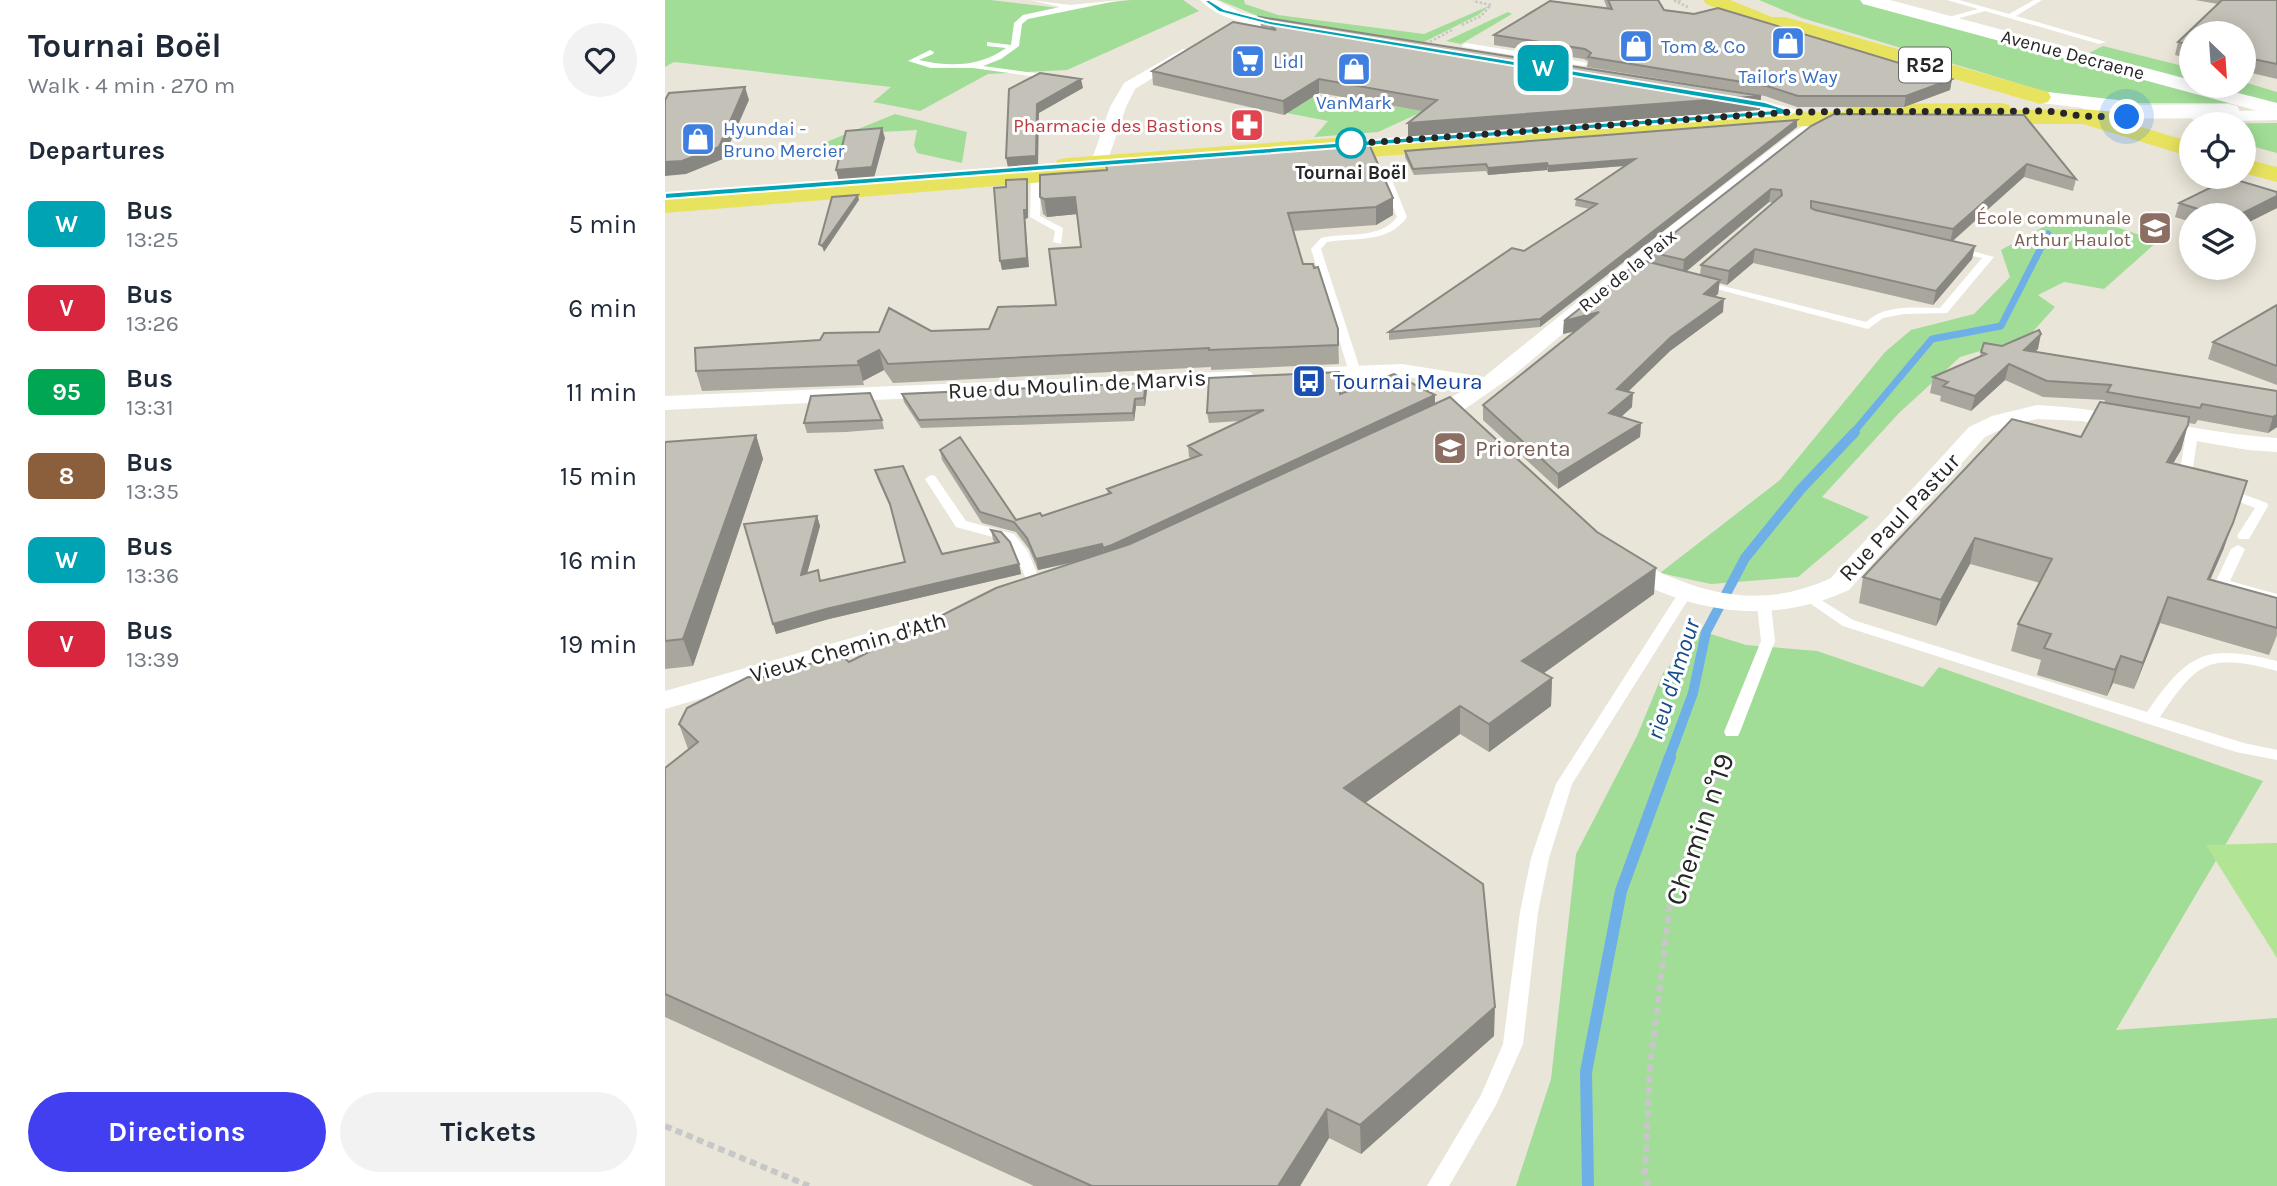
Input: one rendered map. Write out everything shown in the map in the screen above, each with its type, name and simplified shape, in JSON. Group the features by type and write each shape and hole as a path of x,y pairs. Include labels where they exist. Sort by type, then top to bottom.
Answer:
{"main road":[{"name":"R52","path":"1713,0 1799,36 1950,81 2179,139"},
{"name":"R52","path":"1732,0 1756,12 1821,35 2039,97 2179,146"},
{"path":"1950,81 1974,95 1975,99 1969,105 1954,110"},
{"path":"665,205 1036,176 1097,167 1790,112 1954,110 2085,114"},
{"path":"665,196 1767,119 2085,114"},
{"path":"1991,117 2152,138"},
{"path":"2256,161 2277,167"},
{"path":"2256,169 2277,175"}],"street":[{"path":"1207,0 1236,21 1308,29"},
{"name":"Avenue Decraene","path":"1870,0 1949,10 2277,113"},
{"path":"1097,167 1118,107 1129,86 1197,45"},
{"path":"1452,54 1587,70"},
{"path":"1711,96 1765,104 1790,112"},
{"path":"2039,97 2115,105 2277,113"},
{"path":"2085,114 2196,109"},
{"path":"2085,114 2277,113"},
{"name":"Rue de la Paix","path":"1454,408 1636,268 1802,133 1824,122 1828,117"},
{"path":"1767,119 1802,133"},
{"path":"1286,375 1402,370 1488,384"},
{"name":"Rue du Moulin de Marvis","path":"665,403 1258,376"},
{"path":"1403,432 1454,408 1473,426"},
{"name":"Rue Paul Pastur","path":"1606,551 1642,575 1686,592 1724,602 1764,604 1810,597 1821,595 1840,584 1977,432 2000,421 2037,412 2081,414 2277,445"},
{"path":"1011,600 1049,589"},
{"name":"Vieux Chemin d'Ath","path":"665,700 971,612"}],"lane":[{"path":"1033,0 1070,7"},
{"path":"973,66 993,60 1016,44 1019,23 1026,17 1118,0"},
{"path":"2010,16 2039,0"},
{"path":"1949,10 1985,9 2102,42"},
{"path":"1949,10 1985,9"},
{"path":"990,44 1012,47"},
{"path":"1466,45 1587,70"},
{"path":"930,52 912,61 925,65 973,66 1034,75"},
{"path":"1355,372 1316,248 1324,240 1381,233 1398,225 1402,217 1385,175"},
{"path":"1036,176 1035,217 1060,230 1058,242"},
{"path":"1687,280 1868,326 1880,315 1904,311 1943,311 1989,257 1935,245"},
{"path":"2192,433 2186,470 2242,500 2262,506 2245,536"},
{"path":"931,479 961,524 1009,537 1049,589"},
{"path":"2238,549 2222,583 2277,598"},
{"path":"1438,1186 1489,1099 1513,1045 1529,912 1540,858 1564,784 1686,592"},
{"path":"1810,597 1848,623 2242,748 2277,754"},
{"name":"Chemin n°19","path":"1732,732 1768,642 1764,604"},
{"path":"2150,719 2178,678 2194,664 2219,656 2246,657 2277,666"}],"path":[{"path":"1426,44 1482,16 1491,5 1473,1"},
{"name":"Chemin n°19","path":"1648,1186 1645,1173 1650,1068 1671,895 1732,732"},
{"path":"665,1126 809,1186"}],"green space":[{"path":"665,0 990,0 1059,8 1131,0 1183,0 1199,11 1067,70 988,74 920,111 873,102 891,87 674,62 665,67"},
{"path":"1219,0 1244,0 1245,4 1278,15 1424,34 1489,6 1478,15 1424,42 1265,19"},
{"path":"1759,0 1860,0 2179,86 2179,98 2223,98 2241,103 2131,103 2046,92 1802,18"},
{"path":"1508,12 1512,14 1461,44 1446,41"},
{"path":"2103,46 2179,65 2179,79 2087,54"},
{"path":"2256,86 2277,92 2277,105 2251,98 2256,98"},
{"path":"1293,91 1424,111 1378,132 1314,137 1328,121 1230,102"},
{"path":"895,114 967,132 962,163 917,153 914,145 917,130 881,132 847,148 815,151 824,143"},
{"path":"2256,123 2277,123 2277,153 2256,147"},
{"path":"2071,212 2158,241 2104,289 2064,282 2038,295 2055,307 2028,337 1960,357 1899,413 1822,497 1869,517 1798,577 1711,584 1660,573 1780,480 1885,352 1911,330 1974,314 2010,277 2001,250"},
{"path":"1701,631 1746,645 1817,651 1923,687 1939,667 2263,781 2116,1030 2277,1018 2277,1186 1516,1186 1551,1079 1576,854 1637,736 1663,673"},
{"path":"2277,843 2277,958 2206,845"}],"building":[{"path":"1608,0 1658,0 1664,10 1694,14 1718,8 1952,79 1906,96 1798,96 1767,86 1588,57 1591,53 1585,49 1494,35 1550,1 1612,9"},
{"path":"2222,0 2277,0 2277,64 2256,60 2256,21 2200,21"},
{"path":"1260,17 1761,96 1408,123 1437,100 1319,79 1283,101 1152,71 1233,22 1276,30"},
{"path":"1040,73 1081,79 1037,104 1036,156 1006,158 1009,89"},
{"name":"Hyundai - Bruno Mercier","path":"745,87 719,147 682,161 665,162 665,100 669,93"},
{"path":"1834,114 2024,115 2076,179 2027,164 1953,229 1811,201 1811,208 1815,210 1975,246 1936,291 1755,249 1729,271 1701,265 1782,195 1781,190 1771,189 1684,260 1650,252 1811,126"},
{"path":"1797,120 1540,319 1389,332 1512,248 1524,251 1597,204 1576,199 1635,159 1548,166 1547,163 1488,168 1486,164 1413,169 1405,151"},
{"path":"882,128 872,167 836,170 846,131"},
{"path":"1369,144 1393,198 1376,207 1288,213 1303,264 1318,267 1338,329 1338,345 1209,348 888,364 879,350 858,361 859,365 696,371 695,348 820,340 824,333 879,332 889,308 931,331 989,329 998,307 1056,305 1049,249 1081,247 1075,197 1040,197 1040,175 1107,170 1106,164"},
{"path":"1027,179 1027,210 1024,210 1027,258 1000,261 994,188 1006,187 1006,180"},
{"path":"2256,186 2277,192 2277,196 2256,206 2256,203 2179,203 2208,189 2256,189"},
{"path":"858,195 822,246 819,244 832,197"},
{"path":"1641,260 1720,280 1704,294 1724,299 1671,337 1617,389 1633,393 1609,413 1641,423 1558,474 1483,405 1599,312 1564,321"},
{"path":"2277,305 2277,366 2213,342"},
{"path":"2039,330 2041,334 2024,350 2277,391 2277,415 2273,417 2202,404 2200,408 2107,392 2111,385 2047,381 2009,364 1975,396 1943,386 1948,382 1933,377 1986,354 1981,352 1984,343 2002,346"},
{"path":"1339,372 1340,394 1394,374 1435,395 1103,548 1102,544 1036,559 1027,538 1014,522 980,512 940,450 960,437 1016,520 1040,513 1042,516 1111,493 1107,489 1201,455 1188,446 1264,410 1207,413 1209,378"},
{"path":"1146,383 1144,398 1135,399 1133,413 919,420 902,394"},
{"path":"870,393 882,420 804,423 811,396"},
{"path":"1450,397 1597,532 1656,568 1522,661 1552,678 1489,724 1460,706 1344,788 1483,884 1495,1007 1360,1125 1327,1109 1278,1186 1092,1186 665,994 665,768 698,742 679,724 687,708 748,677 760,678 841,655 849,662 996,588 1130,544"},
{"path":"2100,402 2189,417 2188,425 2167,462 2247,481 2233,523 2208,579 2277,598 2277,628 2168,597 2143,663 2121,656 2115,670 2044,648 2051,634 2018,624 2052,559 1975,538 1941,600 1863,577 2012,419 2081,437"},
{"path":"756,435 683,639 665,641 665,442"},
{"path":"903,466 942,554 999,542 991,530 1001,532 1010,542 1019,564 773,624 744,524 817,516 801,575 818,570 820,581 905,562 890,504 875,470"}],"waterway":[{"name":"rieu d'Amour","path":"1853,433 1932,339 2001,326 2048,234"},
{"name":"rieu d'Amour","path":"1669,758 1693,693 1706,632 1745,558 1801,489 1855,432"},
{"name":"rieu d'Amour","path":"1588,1186 1586,1072 1621,891 1670,757"}],"bus line":[{"name":"W","path":"665,196 1790,112 1765,104 1242,18 1222,11 1207,0"}],"place":[{"name":"Tailor's Way","path":"1788,43"},
{"name":"Tom & Co","path":"1636,46"},
{"name":"Lidl","path":"1248,61"},
{"name":"VanMark","path":"1354,69"},
{"name":"Pharmacie des Bastions","path":"1247,125"},
{"name":"Hyundai - Bruno Mercier","path":"698,139"},
{"name":"Tournai Boël","path":"1351,143"},
{"name":"École communale Arthur Haulot","path":"2155,228"},
{"name":"Tournai Meura","path":"1309,381"},
{"name":"Priorenta","path":"1450,448"}],"route":[{"path":"1351,143 1349,144 1756,113 2063,111 2081,116 2127,117"}]}
